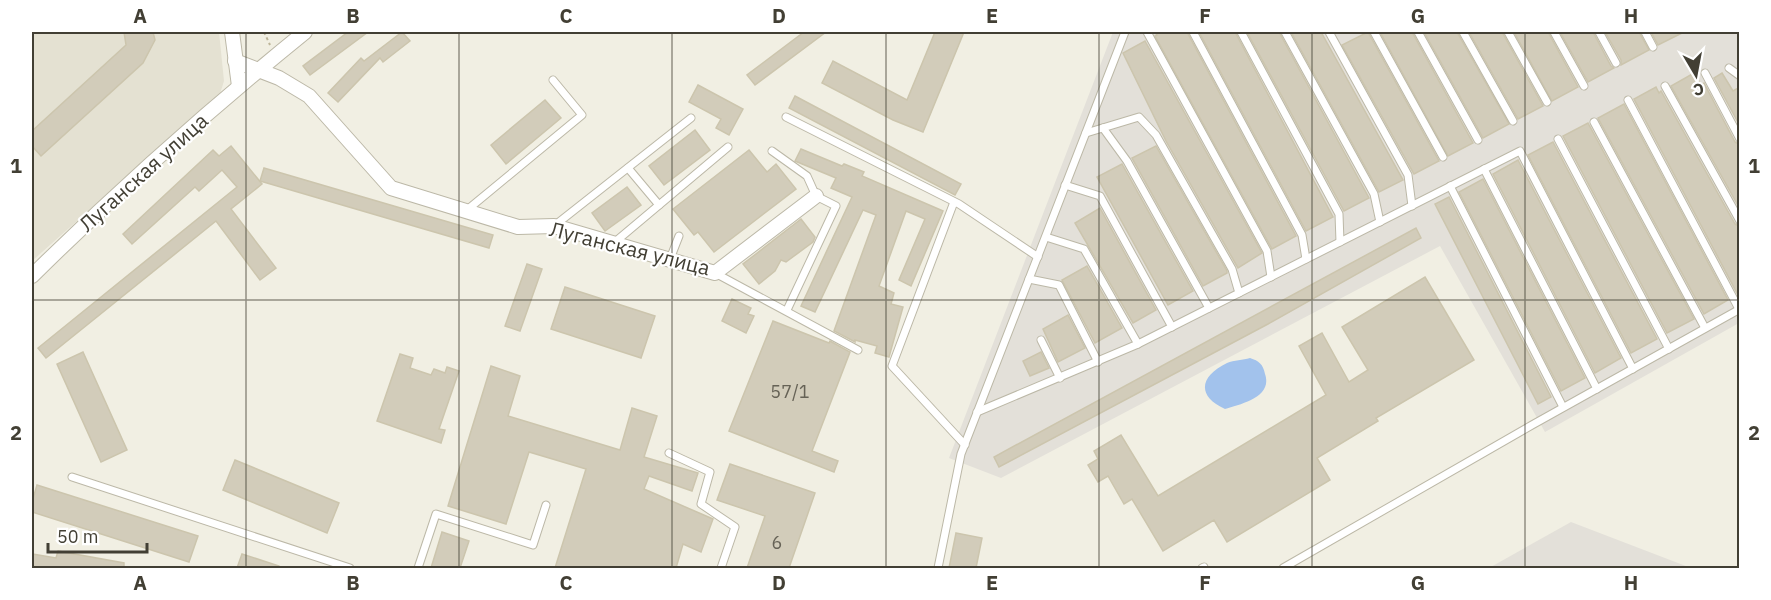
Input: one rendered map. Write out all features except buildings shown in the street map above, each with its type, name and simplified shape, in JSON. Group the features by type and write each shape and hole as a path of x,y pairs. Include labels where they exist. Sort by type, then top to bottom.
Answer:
{"street":[{"path":"232,32 238,86"},
{"name":"Луганская улица","path":"32,276 77,231 238,86 304,32"},
{"name":"Луганская улица","path":"235,61 297,87 309,96 391,189 518,228 554,226 715,273 816,196"}],"lane":[{"path":"938,568 965,445 1125,32"},
{"path":"1147,32 1267,251 1271,277"},
{"path":"1193,32 1302,234 1306,259"},
{"path":"1241,32 1339,214 1340,242"},
{"path":"1285,32 1374,194 1380,222"},
{"path":"1329,32 1408,175 1412,206"},
{"path":"1374,32 1443,157"},
{"path":"1418,32 1478,140"},
{"path":"1463,32 1513,121"},
{"path":"1508,32 1547,102"},
{"path":"1554,32 1584,86"},
{"path":"1599,32 1616,63"},
{"path":"1645,32 1653,47"},
{"path":"1729,68 1740,76"},
{"path":"1705,73 1740,139"},
{"path":"465,211 582,115 553,80"},
{"path":"1665,86 1740,222"},
{"path":"1284,568 1739,309 1628,100"},
{"path":"786,117 954,202 1038,256"},
{"path":"1086,134 1139,117 1156,135 1232,269 1239,293"},
{"path":"554,226 691,118"},
{"path":"1594,122 1705,328"},
{"path":"1103,128 1127,161 1209,308"},
{"path":"1558,139 1669,349"},
{"path":"614,243 728,147"},
{"path":"772,151 807,176 816,196 836,206 787,310"},
{"path":"977,412 1138,344 1520,151 1633,369"},
{"path":"628,168 659,205"},
{"path":"1484,169 1597,389"},
{"path":"1065,185 1100,196 1172,327"},
{"path":"1450,186 1563,408"},
{"path":"954,202 892,366 965,445"},
{"path":"670,259 679,236"},
{"path":"1046,237 1084,249 1138,344"},
{"path":"715,273 858,350"},
{"path":"1029,279 1059,285 1098,362"},
{"path":"1041,340 1060,378"},
{"path":"669,453 710,472 701,504 735,527 721,568"},
{"path":"72,477 350,568"},
{"path":"418,568 436,514 532,545 546,505"}],"shaded area":[{"path":"32,32 219,32 224,81 218,100 160,147 32,261"},
{"path":"1113,32 1739,32 1739,323 1545,432 1440,246 1001,478 949,458"},
{"path":"1571,522 1691,568 1489,568"}],"water":[{"path":"1250,358 1262,365 1265,374 1266,382 1260,394 1239,405 1225,409 1209,398 1205,386 1211,374 1227,363"}]}
